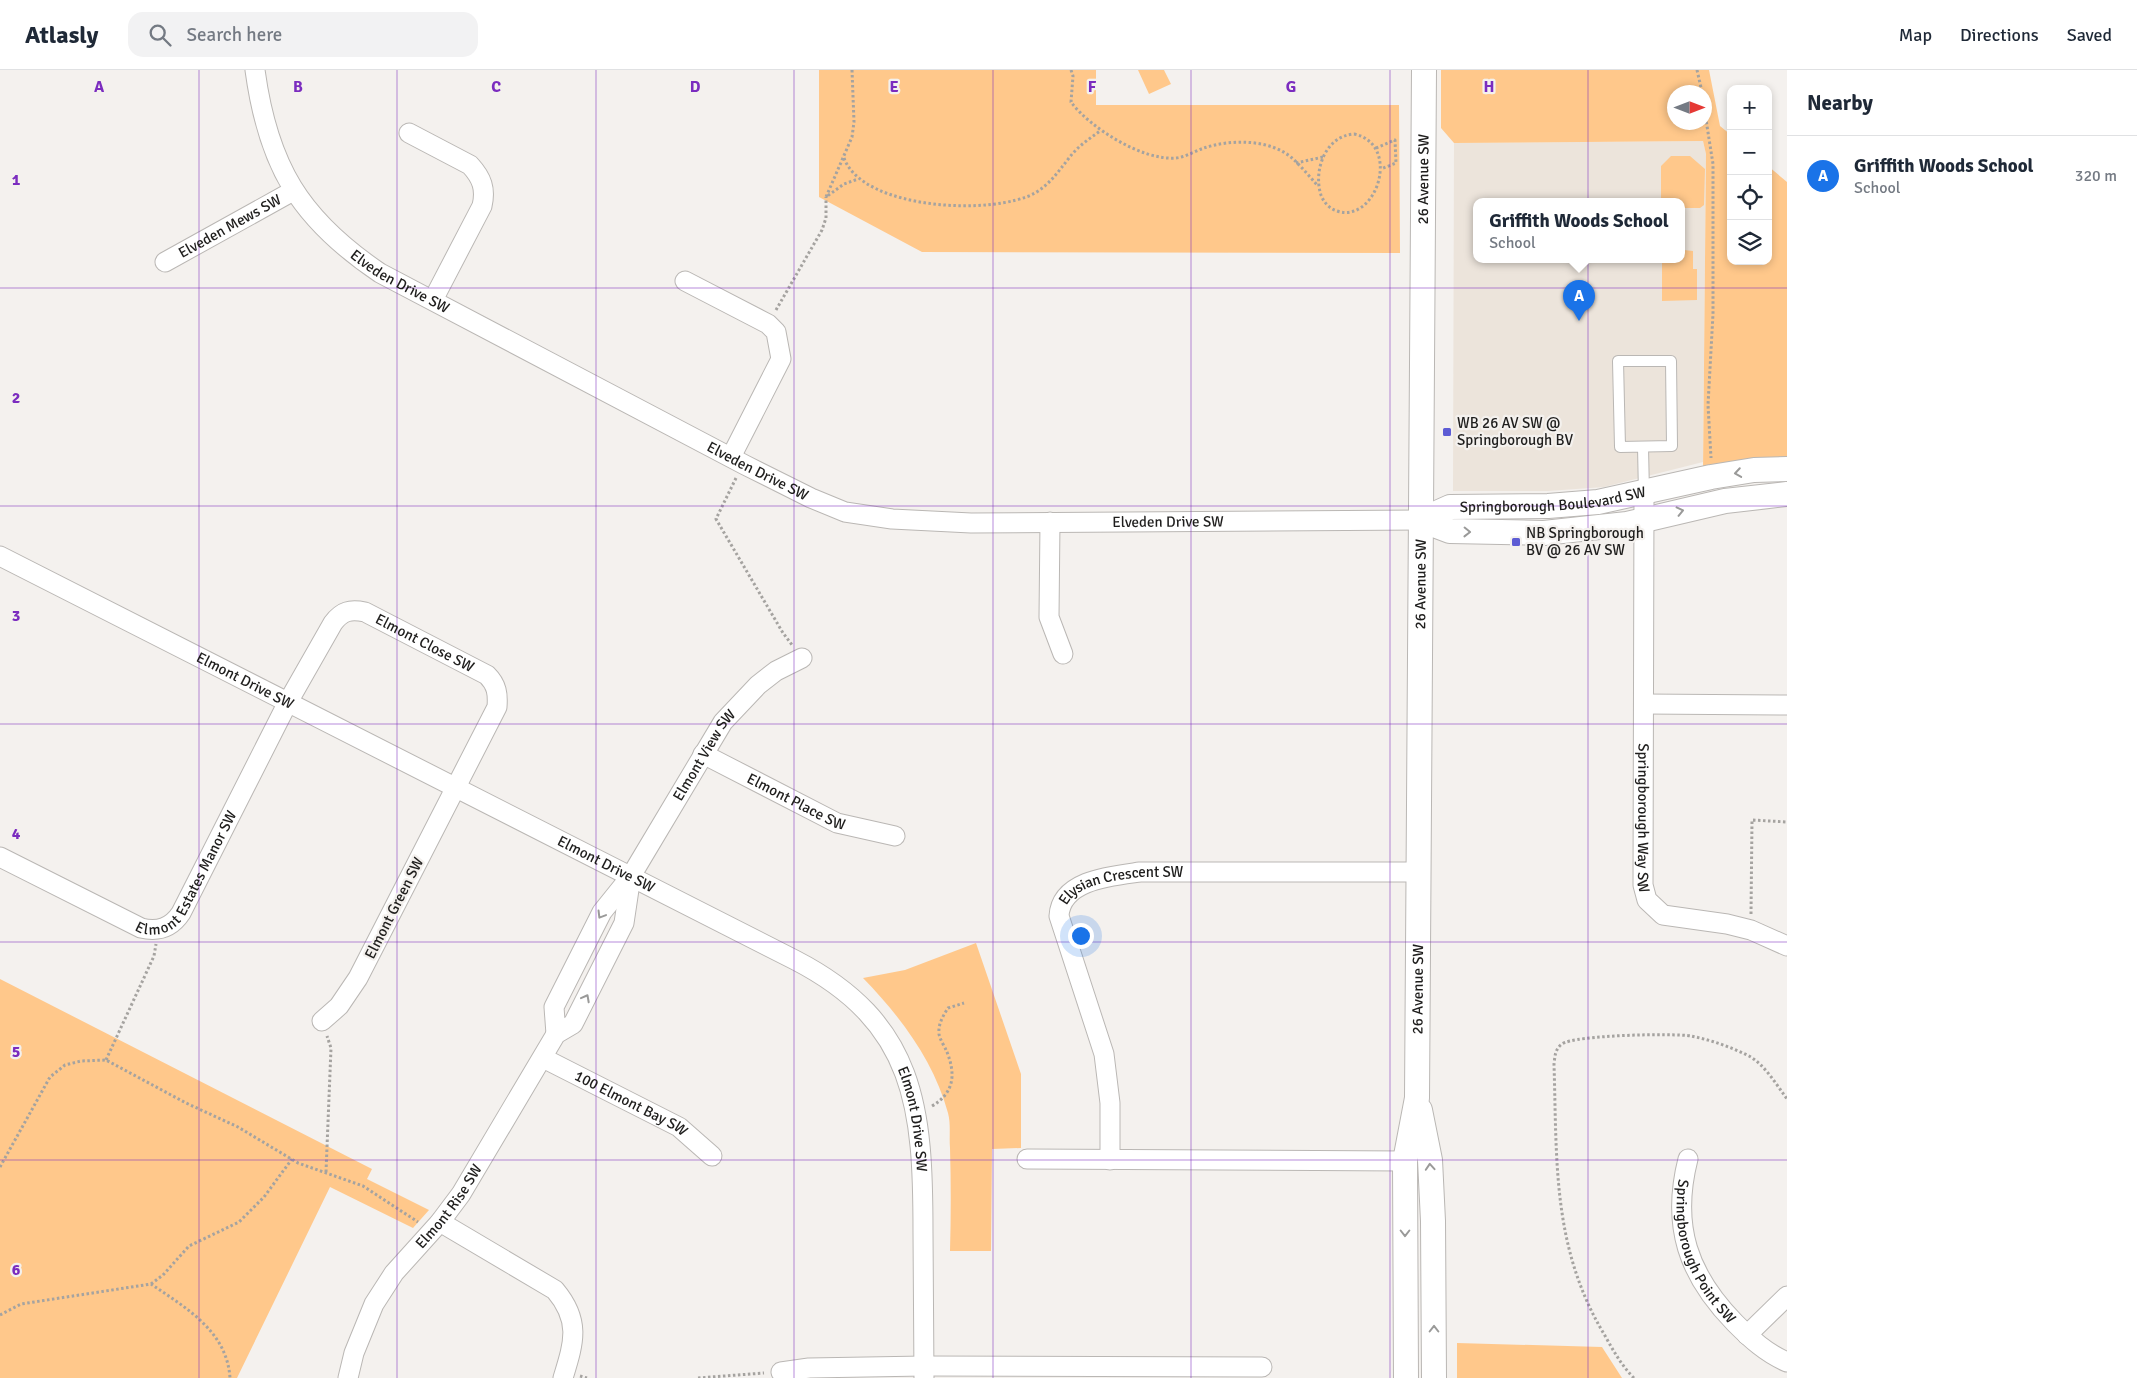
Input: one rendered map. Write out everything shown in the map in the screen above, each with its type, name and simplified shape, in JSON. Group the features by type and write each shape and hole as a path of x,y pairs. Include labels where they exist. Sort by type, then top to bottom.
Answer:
{"street":[{"name":"Elveden Drive SW","path":"256,70 264,124 293,191 319,224 343,247 380,273 731,457 811,498 845,512 892,519 936,522 1421,520"},
{"name":"26 Avenue SW","path":"1406,1378 1405,1161 1417,1098 1424,70"},
{"path":"409,133 470,165 478,173 483,186 482,206 433,300"},
{"name":"Elveden Mews SW","path":"165,262 293,191"},
{"path":"684,281 768,324 776,332 781,359 731,457"},
{"name":"Springborough Boulevard SW","path":"1421,520 1450,508 1573,505 1644,494 1711,477 1754,470 1787,469"},
{"name":"Springborough Way SW","path":"1644,494 1643,885 1648,900 1663,915 1702,920 1751,930 1787,946"},
{"name":"Springborough Boulevard SW","path":"1421,520 1450,532 1544,533 1606,527 1725,502 1787,494"},
{"path":"1050,522 1049,617 1063,654"},
{"name":"Elmont Drive SW","path":"0,556 817,971 866,1010 886,1037 909,1083 917,1115 922,1174 924,1372"},
{"name":"Elmont Close SW","path":"288,702 340,613 350,610 365,612 487,675 497,691 497,707 455,787"},
{"name":"Elmont View SW","path":"631,876 722,722 748,694 776,671 802,658"},
{"name":"Elmont Estates Manor SW","path":"0,857 141,928 159,930 169,925 181,914 288,702"},
{"path":"1644,704 1787,705"},
{"name":"Elmont Place SW","path":"703,754 837,823 895,836"},
{"name":"Elmont Green SW","path":"322,1021 339,1006 358,978 455,787"},
{"name":"Elysian Crescent SW","path":"1110,1160 1110,1103 1104,1054 1059,916 1063,901 1071,890 1096,881 1140,872 1420,872"},
{"path":"556,1034 554,1007 602,912 631,876"},
{"name":"Elmont Rise SW","path":"348,1378 354,1353 374,1304 394,1273 436,1226 461,1194 556,1034 573,1024 624,923 631,876"},
{"path":"577,960 600,972"},
{"name":"100 Elmont Bay SW","path":"543,1058 679,1127 712,1156"},
{"name":"26 Avenue SW","path":"1417,1098 1430,1160 1433,1221 1434,1378"},
{"path":"1027,1159 1405,1161"},
{"name":"Springborough Point SW","path":"1688,1159 1683,1178 1681,1204 1682,1224 1688,1254 1708,1294 1747,1336 1774,1356 1787,1362"},
{"path":"436,1226 555,1290 566,1303 572,1315 573,1326 570,1356 563,1378"},
{"name":"Springborough Point SW","path":"1747,1336 1787,1296"},
{"path":"781,1372 809,1368 924,1372 1262,1367"}],"lane":[{"path":"1618,361 1671,361 1672,446 1643,447 1620,447 1618,361"},
{"path":"1643,447 1644,494"}],"path":[{"path":"768,324 822,230 826,218 826,197 831,179 844,158 854,122 852,70"},
{"path":"1071,70 1073,76 1071,102 1078,112 1100,131 1131,148 1175,158 1204,148 1236,142 1268,146 1291,157 1318,186 1322,198 1332,209 1351,212 1362,207 1373,194 1380,169 1376,148 1367,138 1347,134 1330,145 1324,157 1318,186"},
{"path":"1697,70 1700,85"},
{"path":"1708,130 1713,164 1712,314 1708,405 1711,477"},
{"path":"844,158 848,168 858,179 882,192 919,202 1002,204 1019,201 1036,192 1055,178 1069,157 1100,131"},
{"path":"1376,148 1395,140 1396,163 1380,169"},
{"path":"1296,163 1324,157"},
{"path":"826,197 844,184 858,179"},
{"path":"731,486 716,519 783,633 802,658"},
{"path":"1751,930 1752,820 1787,822"},
{"path":"106,1060 154,956 159,930"},
{"path":"917,1115 943,1100 950,1091 953,1080 952,1069 939,1034 940,1020 948,1008 964,1003"},
{"path":"322,1021 331,1048 326,1172"},
{"path":"1634,1378 1619,1361 1596,1322 1577,1279 1564,1233 1558,1188 1554,1064 1556,1050 1564,1043 1586,1039 1648,1034 1690,1036 1731,1048 1751,1058 1766,1072 1787,1099"},
{"path":"0,1167 50,1077 65,1065 81,1061 106,1060 186,1104 238,1127 292,1159 363,1186 436,1226"},
{"path":"0,1315 21,1304 151,1284 163,1275 189,1246 239,1222 264,1197 292,1159"},
{"path":"151,1284 196,1315 221,1342 230,1369 230,1378"},
{"path":"698,1378 781,1372"}],"shaded area":[{"path":"819,70 1096,70 1096,105 1399,105 1400,253 922,252 819,197"},
{"path":"1138,70 1164,70 1171,84 1149,94"},
{"path":"1441,70 1709,70 1712,85 1667,85 1667,130 1712,130 1712,85 1720,126 1727,132 1727,265 1772,265 1772,169 1787,182 1787,459 1703,471 1706,154 1703,141 1454,143 1441,128"},
{"path":"1703,141 1706,154 1703,462 1604,487 1548,491 1453,491 1454,143"},
{"path":"1671,156 1690,156 1705,169 1704,205 1700,208 1685,208 1685,198 1661,198 1661,166"},
{"path":"1685,250 1693,251 1693,269 1697,269 1697,300 1662,301 1662,263 1685,263"},
{"path":"976,943 1021,1074 1021,1148 992,1149 991,1251 950,1251 950,1126 942,1094 925,1057 914,1040 890,1008 863,978 905,970"},
{"path":"0,979 372,1169 367,1179 429,1210 413,1228 330,1187 237,1378 0,1378"},
{"path":"1457,1343 1602,1347 1622,1378 1457,1378"}],"place":[{"name":"Griffith Woods School","path":"1579,321"},
{"name":"WB 26 AV SW @ Springborough BV","path":"1447,432"},
{"name":"NB Springborough BV @ 26 AV SW","path":"1516,542"}]}
